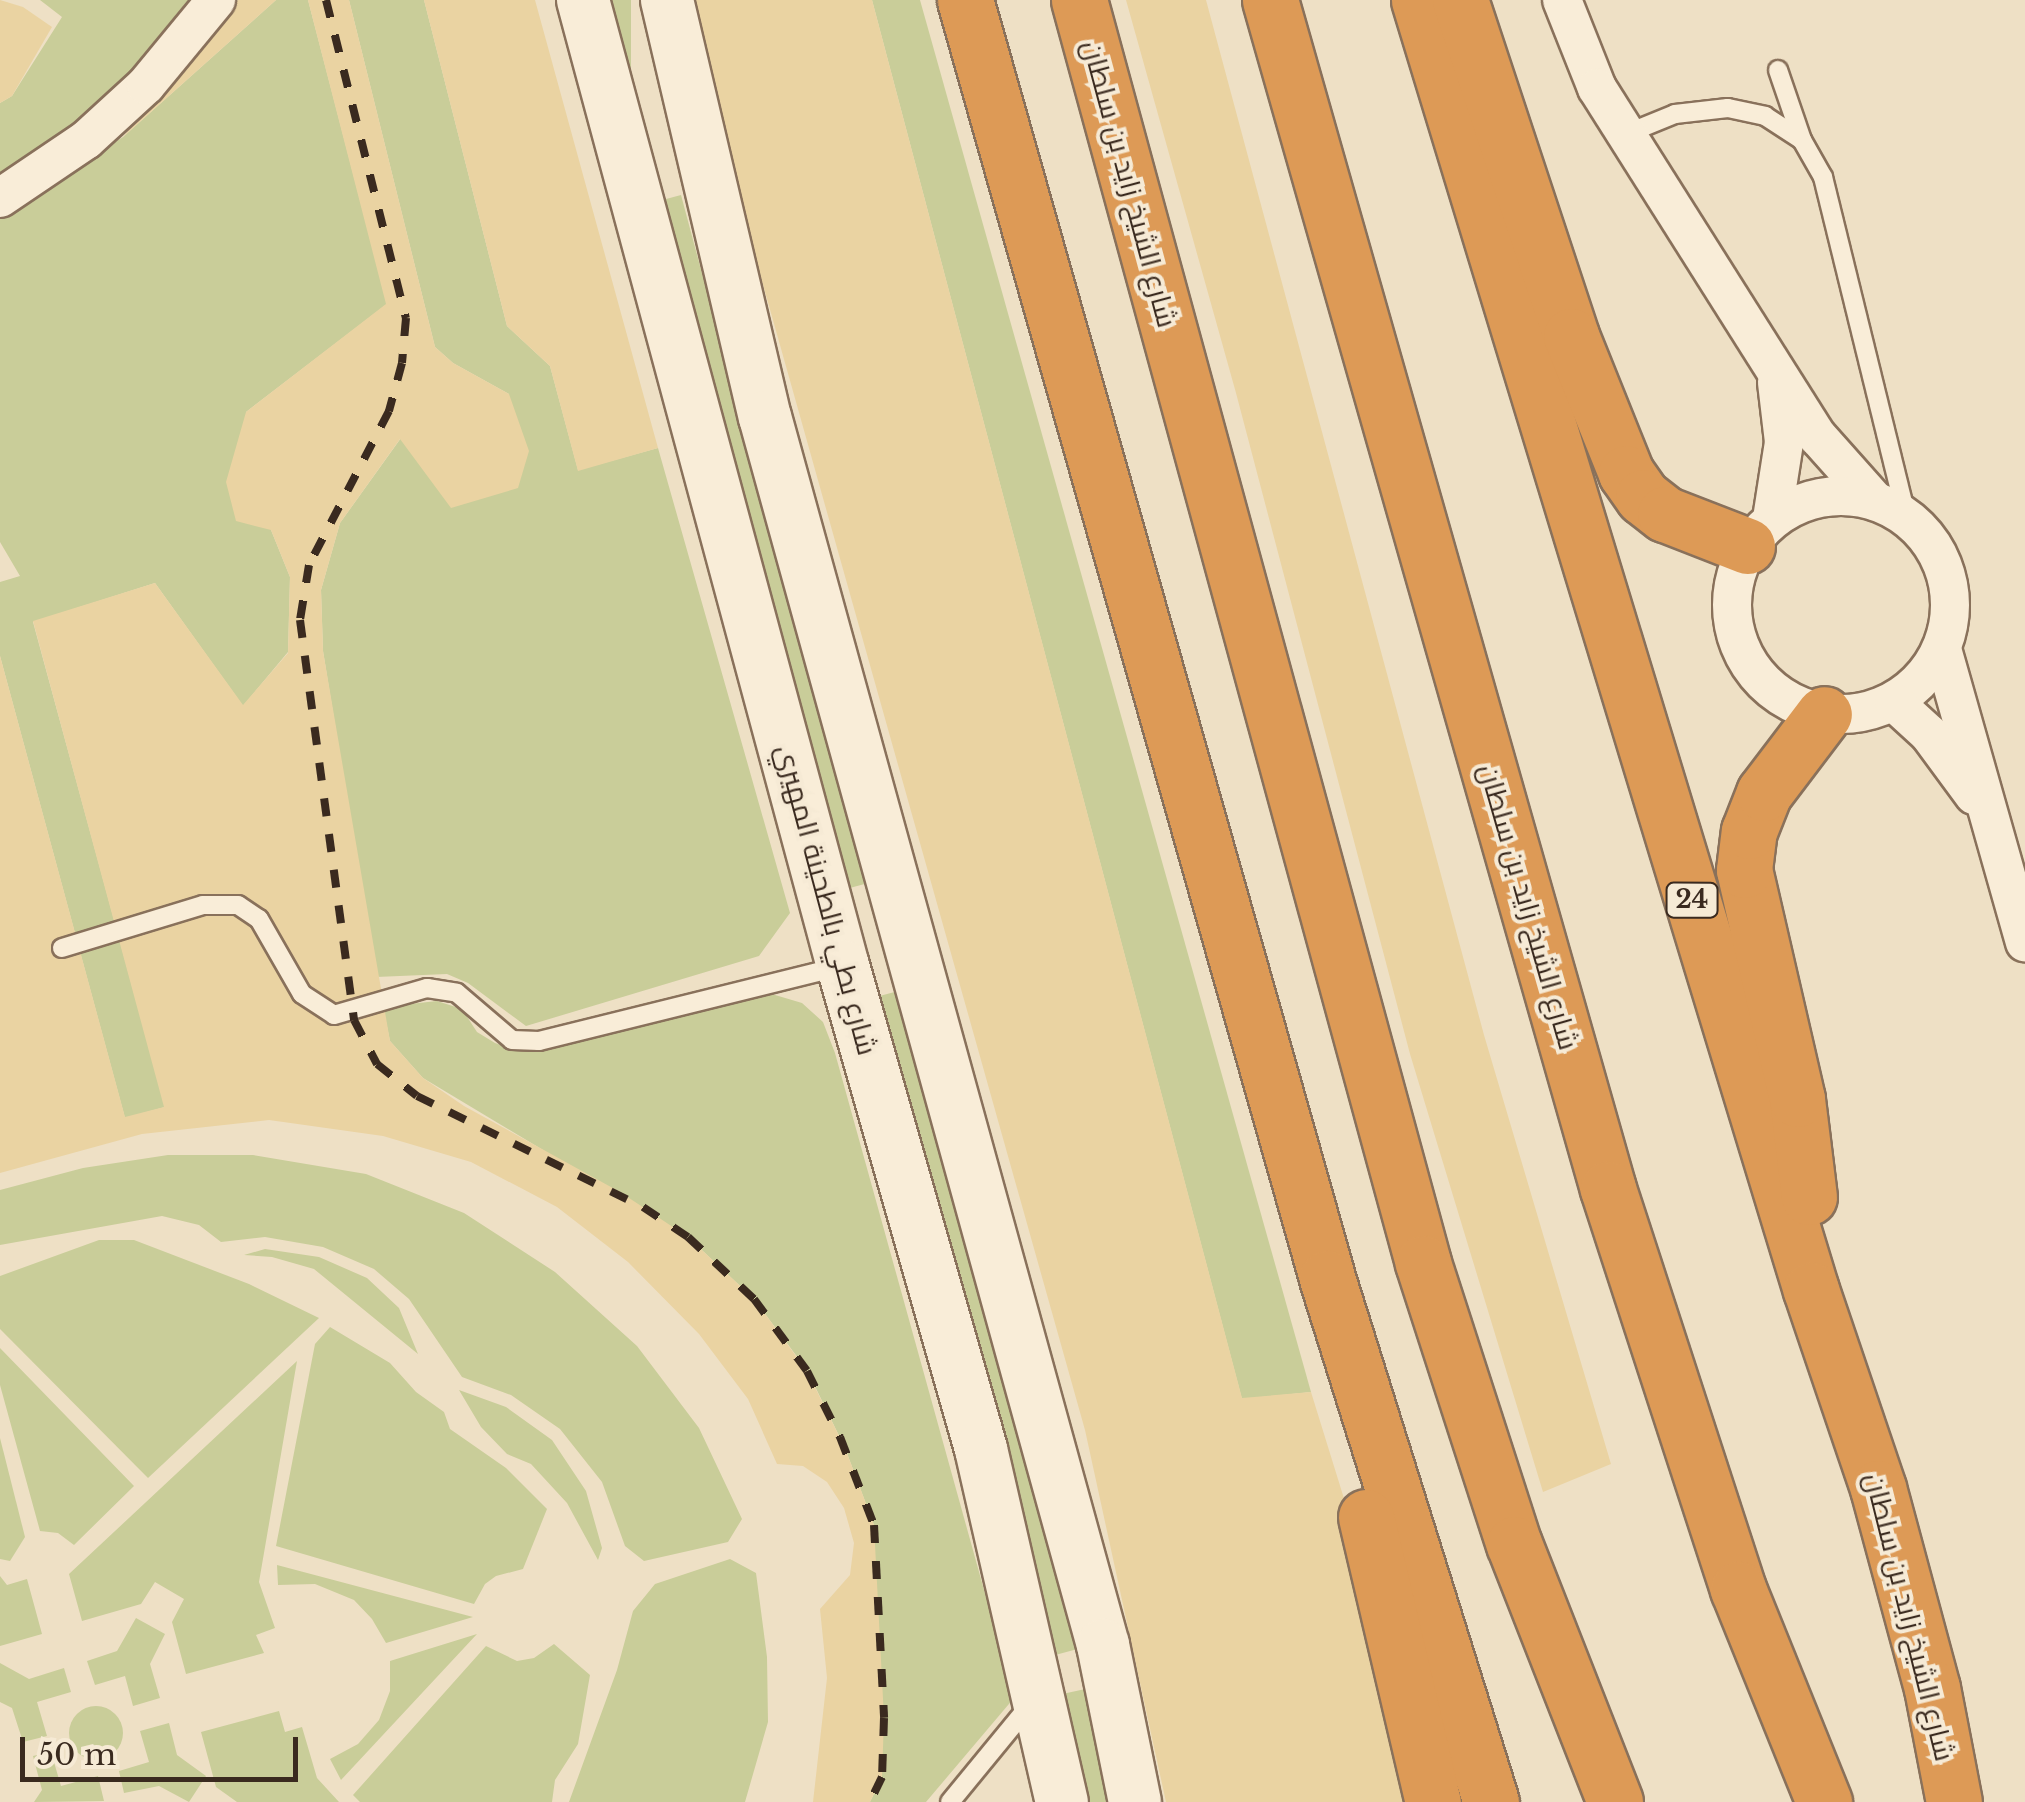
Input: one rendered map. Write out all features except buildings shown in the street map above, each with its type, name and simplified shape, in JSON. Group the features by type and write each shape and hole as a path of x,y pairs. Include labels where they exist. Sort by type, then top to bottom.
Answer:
{"highway":[{"path":"965,0 1326,1278 1492,1802"},
{"name":"شارع الشيخ زايد بن سلطان","path":"1079,0 1423,1263 1514,1544 1610,1790"},
{"name":"شارع الشيخ زايد بن سلطان","path":"1270,0 1608,1189 1738,1588 1822,1799"},
{"name":"شارع الشيخ زايد بن سلطان","path":"1419,0 1811,1290 1878,1488 1932,1688 1954,1802"},
{"path":"1460,0 1572,336 1626,473 1643,497 1665,514 1760,533"},
{"path":"1811,1290 1810,1210 1797,1100 1744,870 1748,831 1764,793 1824,714"},
{"path":"1326,1278 1343,1423 1432,1802"}],"street":[{"path":"0,198 86,140 122,107 216,0"},
{"name":"شارع بطي بالطحينة المهيري","path":"582,0 843,966 981,1449 1062,1802"},
{"path":"667,0 765,417 1103,1645 1136,1802"},
{"path":"1562,0 1597,88 1773,365 1818,438 1932,545 1947,578 1951,614 1942,649 1923,680 1894,702 1860,714 1824,714 1790,702 1761,681 1740,650 1731,616 1734,580 1760,533 1784,442 1773,365"},
{"path":"1760,533 1804,502 1840,496 1891,510"},
{"path":"1942,649 2025,942"},
{"path":"1894,702 1960,771 2003,856"},
{"path":"843,966 913,948"}],"lane":[{"path":"1778,70 1802,140 1822,177 1891,510"},
{"path":"1626,134 1675,114 1728,108 1765,116 1802,140"},
{"path":"62,948 202,905 238,905 259,919 302,994 334,1015 427,988 457,994 512,1040 539,1041 843,966"},
{"path":"950,1802 1038,1694"}],"green space":[{"path":"40,0 203,0 136,78 0,183 0,103 12,96 62,17"},
{"path":"276,0 308,0 387,304 246,412 271,530 290,577 288,652 243,706 155,583 33,622 165,1107 125,1118 0,656 0,582 20,576 0,542 0,214 123,137"},
{"path":"349,0 424,0 507,326 550,366 578,470 658,448 790,913 759,956 526,1026 468,983 447,974 376,977 323,651 321,590 340,523 401,438 509,394 453,363 435,347"},
{"path":"604,0 631,0 631,170 604,170"},
{"path":"872,0 920,0 1311,1392 1242,1399"},
{"path":"681,195 866,884 840,890 656,202"},
{"path":"902,990 1079,1649 1052,1656 876,997"},
{"path":"765,992 802,1003 823,1022 835,1053 1014,1698 926,1802 870,1802 882,1777 874,1525 845,1448 807,1370 754,1299 688,1237 423,1078 390,1041 383,1007 437,1001 462,1009 477,1032 519,1051 550,1048"},
{"path":"168,1155 253,1155 366,1174 464,1213 555,1272 637,1346 699,1428 742,1519 728,1542 644,1561 625,1546 602,1482 560,1429 511,1395 462,1377 409,1299 374,1269 323,1247 265,1237 221,1242 199,1225 162,1216 0,1245 0,1190 83,1168"},
{"path":"99,1240 134,1240 249,1284 319,1318 148,1478 0,1329 0,1276"},
{"path":"265,1249 319,1257 367,1278 399,1308 418,1354 314,1269 272,1257 244,1255"},
{"path":"330,1327 390,1363 416,1392 444,1412 450,1429 506,1468 547,1509 523,1569 496,1576 485,1584 474,1604 276,1546 315,1344"},
{"path":"0,1348 134,1486 74,1545 58,1533 40,1531 0,1385"},
{"path":"297,1361 259,1582 275,1628 256,1635 264,1653 186,1674 172,1622 184,1599 155,1582 141,1604 82,1621 69,1574"},
{"path":"459,1390 506,1407 552,1440 586,1491 602,1548 598,1560 567,1503 531,1464 507,1454 481,1427"},
{"path":"0,1438 25,1537 10,1561 0,1559"},
{"path":"730,1559 756,1573 767,1657 768,1722 745,1802 569,1802 617,1670 633,1611 655,1584"},
{"path":"277,1565 473,1617 386,1643 372,1619 354,1600 315,1584 278,1585"},
{"path":"0,1576 7,1585 27,1579 42,1634 0,1646"},
{"path":"136,1618 165,1634 150,1664 160,1698 133,1706 125,1676 95,1685 87,1661 117,1651"},
{"path":"477,1634 341,1780 330,1759 358,1744 379,1720 390,1691 390,1661"},
{"path":"554,1644 590,1675 578,1744 555,1780 552,1802 360,1802 353,1795 486,1646 517,1661 534,1658"},
{"path":"0,1663 29,1679 64,1668 71,1692 37,1702 47,1736 23,1742 12,1708 0,1702"},
{"path":"1090,1688 1114,1802 1088,1802 1065,1693"},
{"path":"96,1706 115,1714 123,1733 115,1752 96,1760 77,1752 69,1733 77,1714"},
{"path":"279,1711 285,1732 302,1727 317,1778 339,1802 237,1802 216,1787 201,1732"},
{"path":"169,1723 177,1755 206,1776 189,1802 159,1786 124,1793 119,1771 149,1762 140,1731"},
{"path":"51,1752 61,1786 98,1776 104,1801 34,1802 42,1790 33,1756"}],"sand":[{"path":"0,0 23,7 52,27 12,96 0,103"},
{"path":"238,0 276,0 123,137"},
{"path":"308,0 349,0 435,347 453,363 509,394 529,451 518,488 451,508 400,439 340,523 321,590 323,651 390,1041 423,1078 464,1106 620,1192 688,1237 754,1299 807,1371 845,1448 874,1525 884,1718 882,1777 870,1802 813,1802 827,1678 820,1609 850,1575 854,1543 844,1508 827,1482 803,1466 777,1464 748,1399 699,1334 628,1262 557,1207 471,1162 383,1136 269,1120 142,1134 0,1173 0,656 125,1117 164,1107 33,621 155,583 243,705 288,653 290,577 271,530 236,521 226,482 246,412 386,304"},
{"path":"424,0 535,0 658,448 578,471 550,366 507,326"},
{"path":"683,0 872,0 1242,1398 1311,1392 1438,1802 1166,1802 1085,1430"},
{"path":"1126,0 1206,0 1484,1035 1611,1464 1543,1492 1410,1054 1236,393"}],"railway":[{"path":"326,0 406,318 402,363 389,411 309,565 300,620 354,1020 377,1064 417,1096 643,1207 688,1237 754,1299 807,1371 840,1437 874,1525 884,1718 882,1777 870,1802"}]}
